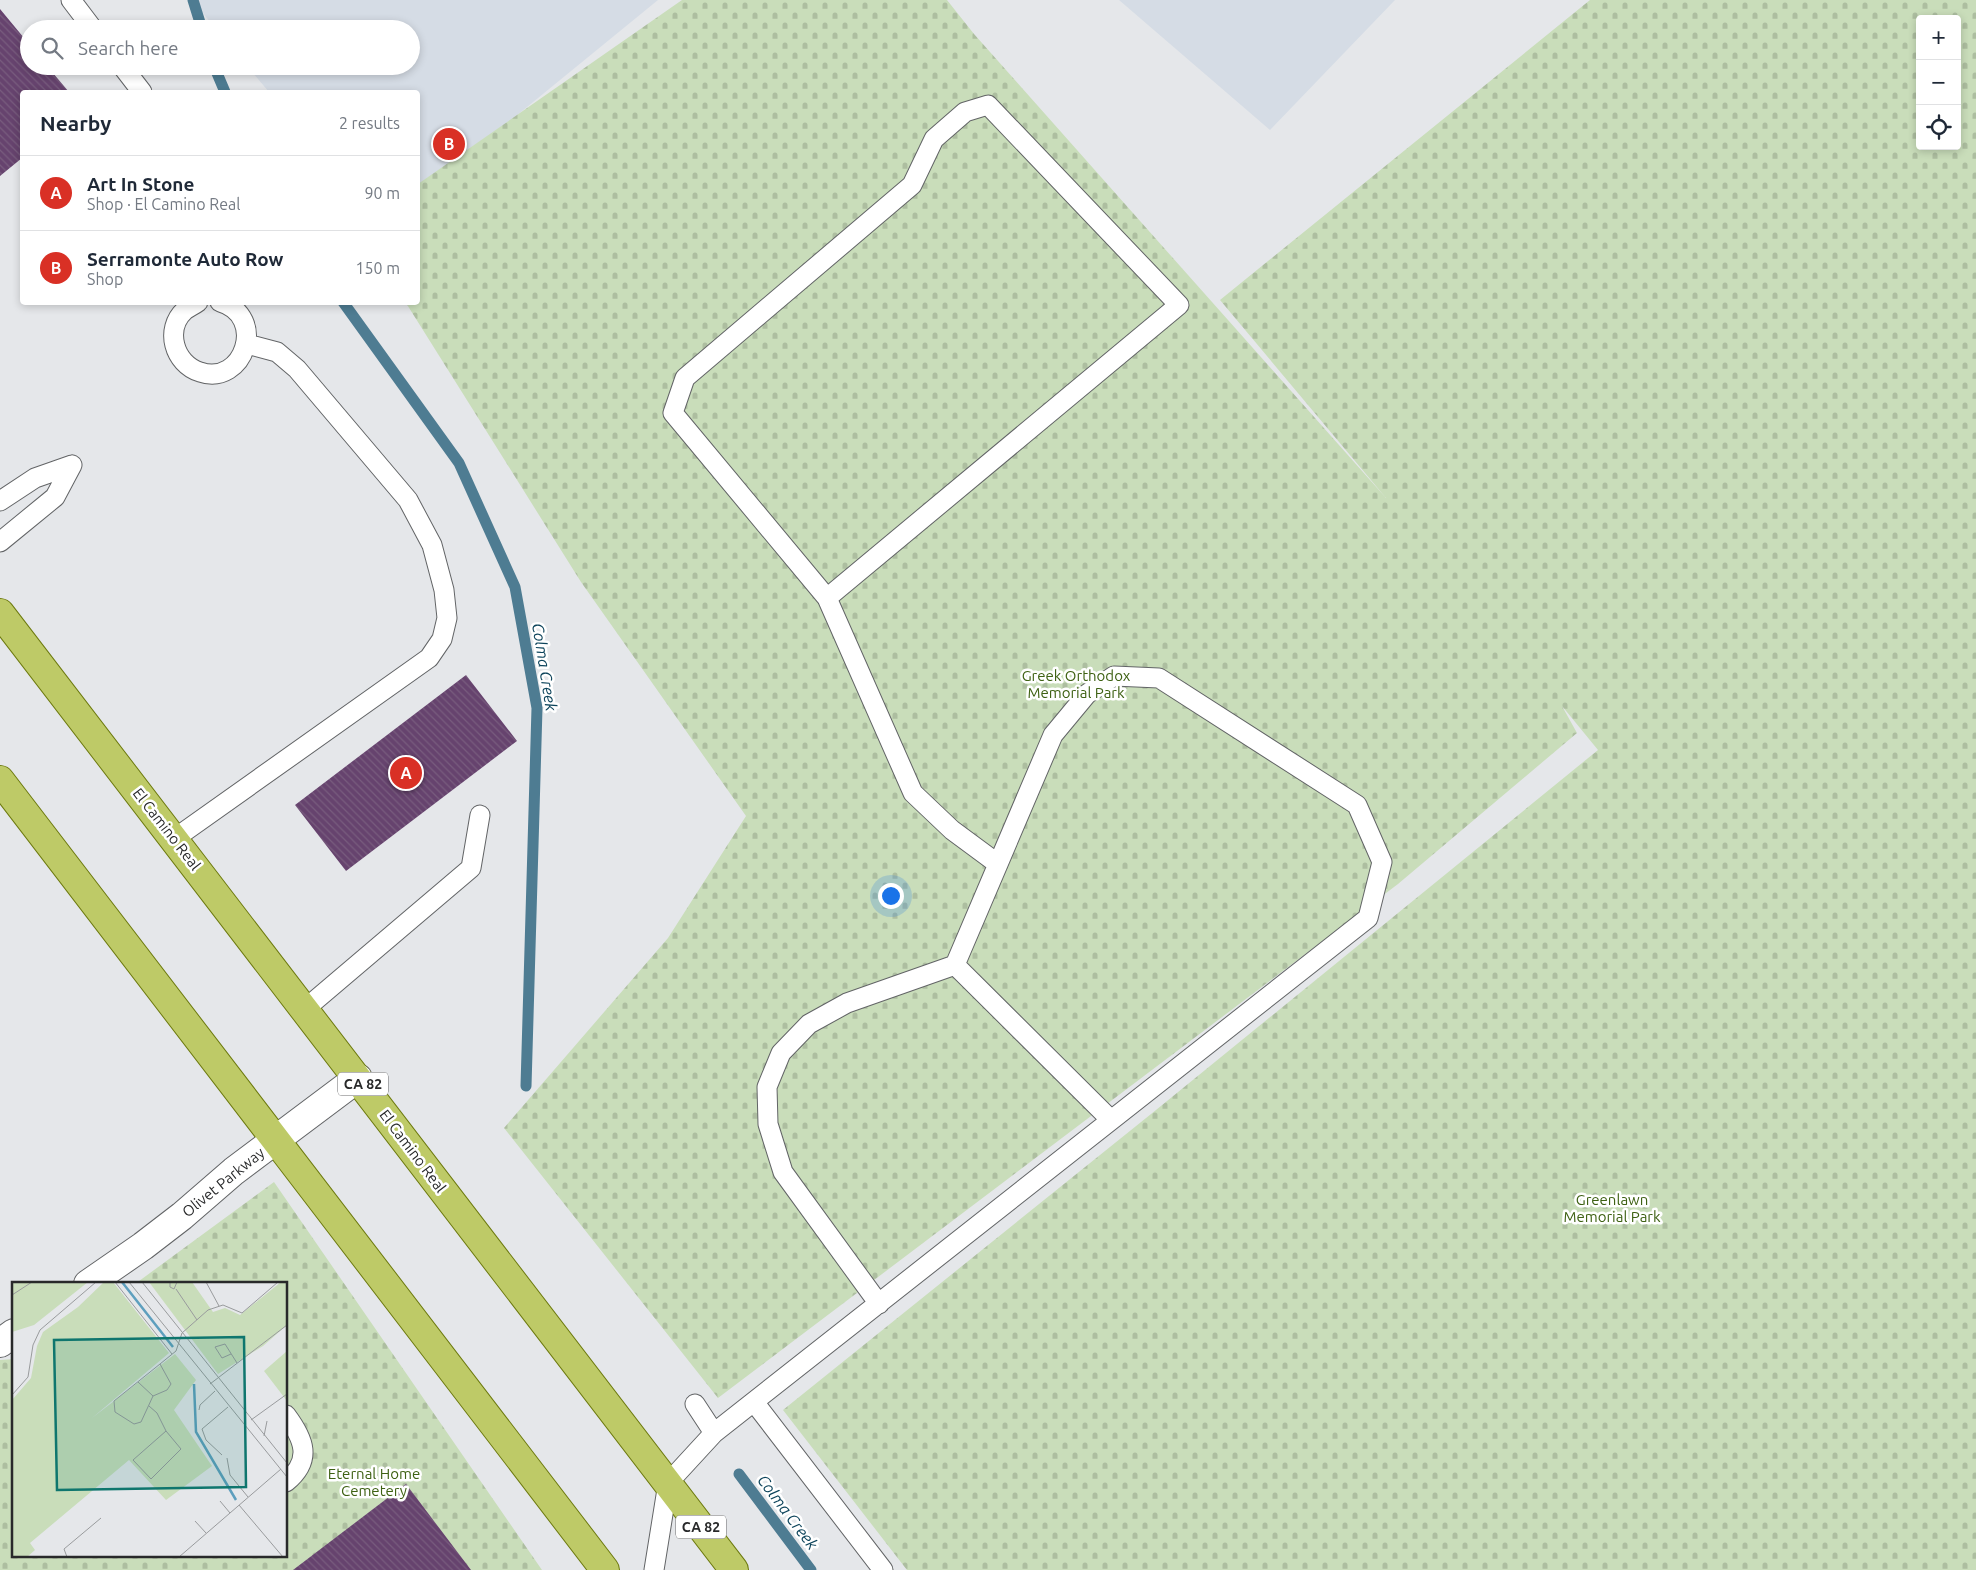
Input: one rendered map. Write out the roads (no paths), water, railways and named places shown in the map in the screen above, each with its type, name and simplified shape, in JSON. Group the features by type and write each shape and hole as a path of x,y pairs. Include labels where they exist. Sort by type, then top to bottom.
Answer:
{"main road":[{"name":"El Camino Real","path":"0,613 734,1570"},
{"path":"0,780 605,1570"}],"street":[{"name":"Olivet Parkway","path":"91,1282 174,1222 234,1171 358,1078"},
{"path":"0,1343 12,1335"}],"lane":[{"path":"71,0 86,20"},
{"path":"129,75 140,90"},
{"path":"827,598 1180,305 988,105 965,112 934,139 912,185 685,378 673,413 827,598 914,792 952,830 998,864"},
{"path":"194,305 184,311 176,323 173,338 177,353 186,365 200,373 215,374 230,368 241,358 247,344 246,328 239,314 228,305"},
{"path":"174,839 428,658 442,639 447,618 444,590 432,545 408,500 297,369 276,352 247,344"},
{"path":"0,501 35,478 72,465 55,497 0,542"},
{"path":"654,1570 668,1483 714,1433 879,1304 1368,918 1382,862 1358,805 1159,678 1114,676 1087,694 1053,735 956,964 847,1003 809,1024 781,1052 767,1087 768,1124 783,1172 879,1304"},
{"path":"305,1009 471,868 480,815"},
{"path":"956,964 1111,1120"},
{"path":"754,1402 883,1570"},
{"path":"695,1404 714,1433"},
{"path":"288,1418 302,1439 304,1452 298,1468 288,1480"}],"waterway":[{"name":"Colma Creek","path":"193,0 199,20"},
{"name":"Colma Creek","path":"218,75 224,90"},
{"name":"Colma Creek","path":"345,305 459,463 515,587 537,708 526,1086"},
{"name":"Colma Creek","path":"739,1474 811,1570"}],"place":[{"name":"Serramonte Auto Row","path":"449,144"},
{"name":"Art In Stone","path":"406,773"}],"park label":[{"name":"Greek Orthodox Memorial Park","path":"1076,684"},
{"name":"Greenlawn Memorial Park","path":"1612,1208"},
{"name":"Eternal Home Cemetery","path":"374,1482"}]}
